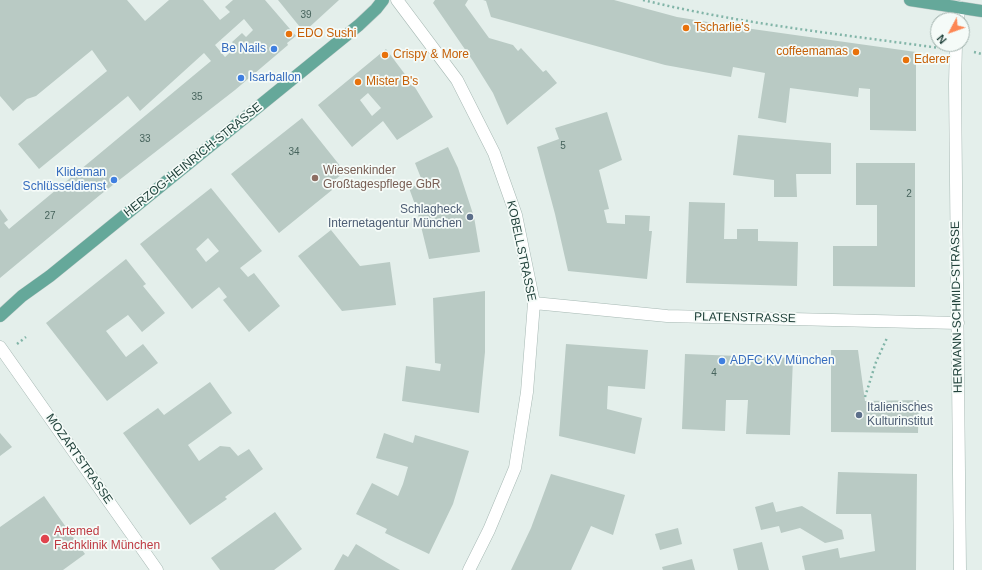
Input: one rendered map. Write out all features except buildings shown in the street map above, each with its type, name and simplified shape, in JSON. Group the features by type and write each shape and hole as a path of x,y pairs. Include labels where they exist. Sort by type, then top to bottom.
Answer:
{"main road":[{"name":"HERZOG-HEINRICH-STRASSE","path":"0,316 22,296 50,276 353,29 376,9 383,0"},
{"path":"910,0 982,11"}],"street":[{"name":"KOBELLSTRASSE","path":"397,0 457,80 494,153 516,215 534,303 527,392 515,468 489,530 469,570"},
{"path":"959,7 959,12"},
{"name":"HERMANN-SCHMID-STRASSE","path":"956,52 955,92 960,570"},
{"name":"PLATENSTRASSE","path":"534,303 667,316 958,323"},
{"name":"MOZARTSTRASSE","path":"0,347 157,570"}],"path":[{"path":"643,0 752,22 930,44"},
{"path":"970,51 982,54"},
{"path":"865,397 876,362 888,336 897,322"}],"place":[{"name":"Tscharlie's","path":"686,28"},
{"name":"EDO Sushi","path":"289,34"},
{"name":"Be Nails","path":"274,49"},
{"name":"coffeemamas","path":"856,52"},
{"name":"Crispy & More","path":"385,55"},
{"name":"Ederer","path":"906,60"},
{"name":"Isarballon","path":"241,78"},
{"name":"Mister B's","path":"358,82"},
{"name":"Wiesenkinder Großtagespflege GbR","path":"315,178"},
{"name":"Klideman Schlüsseldienst","path":"114,180"},
{"name":"Schlagheck Internetagentur München","path":"470,217"},
{"name":"ADFC KV München","path":"722,361"},
{"name":"Italienisches Kulturinstitut","path":"859,415"},
{"name":"Artemed Fachklinik München","path":"45,539"}]}
